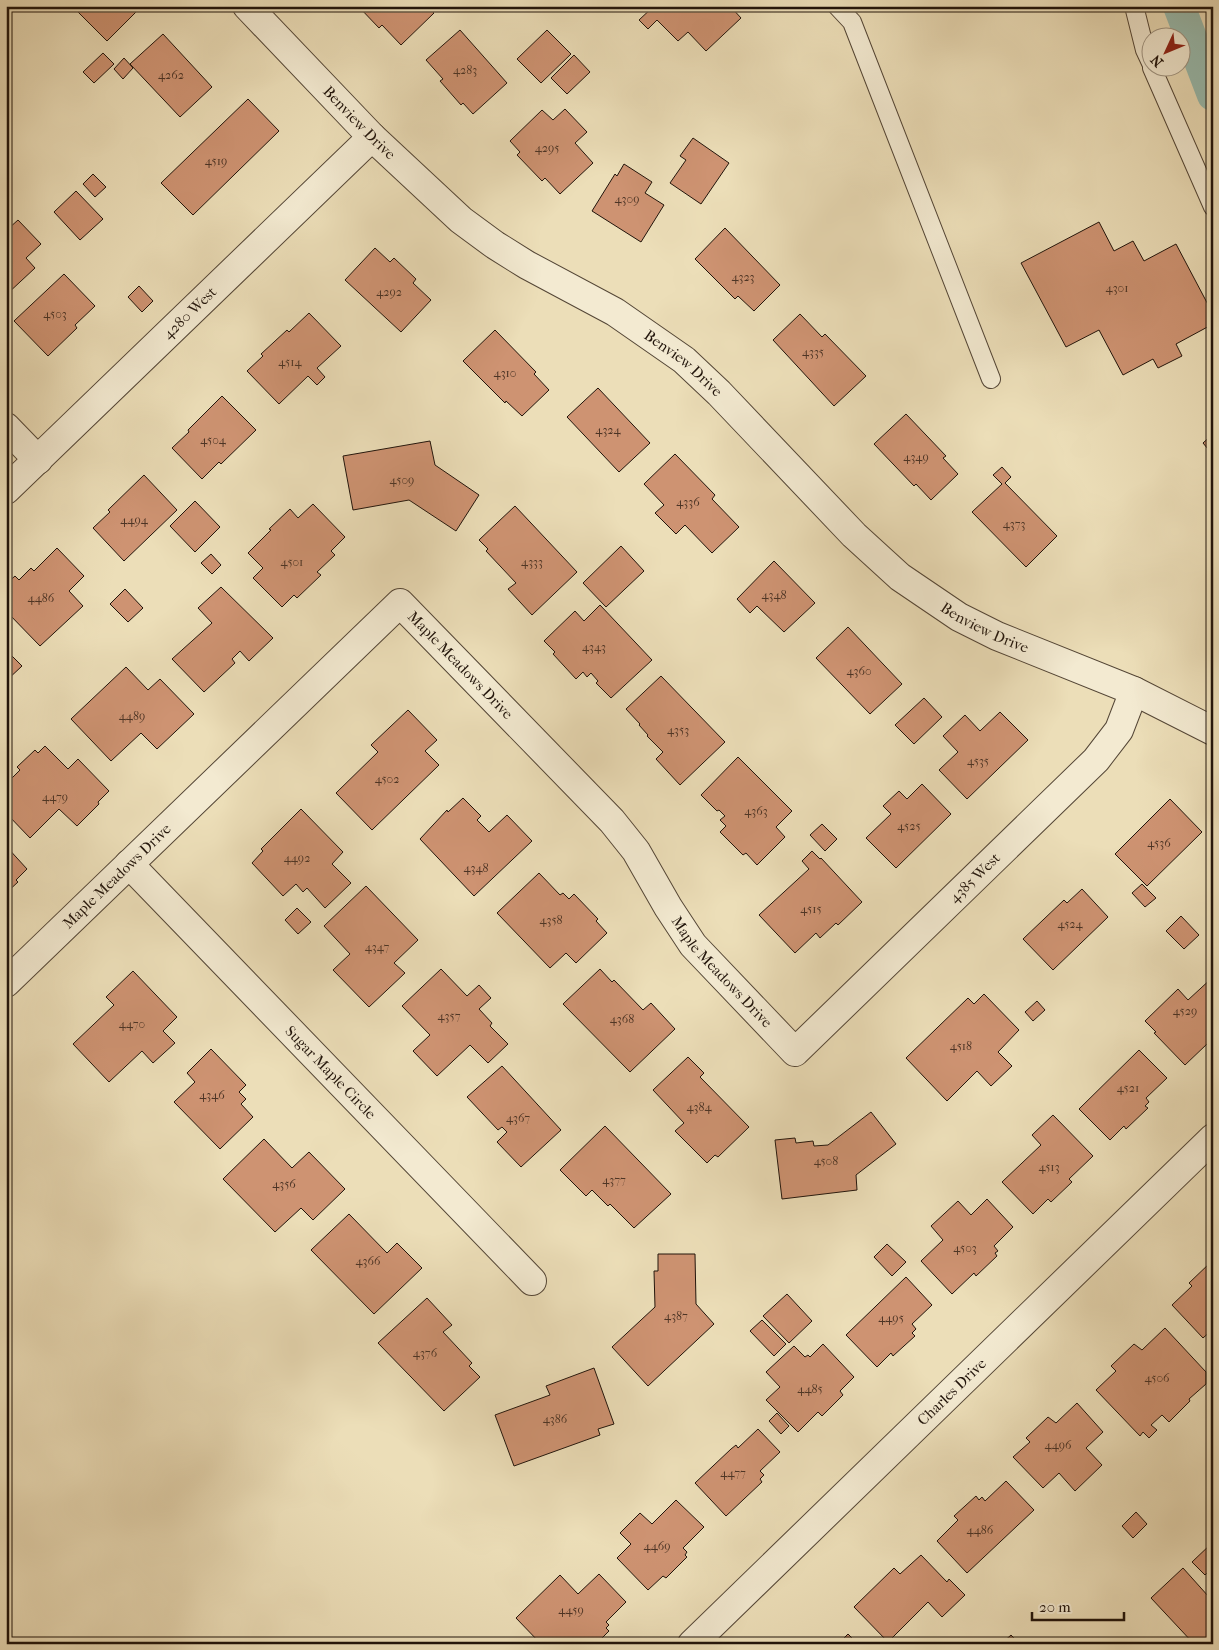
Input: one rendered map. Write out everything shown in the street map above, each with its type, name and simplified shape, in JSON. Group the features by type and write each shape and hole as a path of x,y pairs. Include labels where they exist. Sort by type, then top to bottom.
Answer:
{"street":[{"name":"Benview Drive","path":"247,6 372,137 461,220 495,245 527,265 615,312 684,360 719,393 872,553 900,577 959,617 997,636 1134,691 1213,731"},
{"name":"4280 West","path":"6,490 372,137"},
{"path":"6,427 38,460"},
{"name":"Maple Meadows Drive","path":"6,983 400,603 612,821 636,851 668,907 693,944 795,1052"},
{"name":"4385 West","path":"795,1052 1096,760 1119,730 1134,691"},
{"name":"Sugar Maple Circle","path":"129,864 532,1281"},
{"name":"Charles Drive","path":"692,1644 1213,1138"}],"lane":[{"path":"837,6 852,22 991,379"},
{"path":"1134,6 1142,38"},
{"path":"1157,78 1213,207"}],"building":[{"path":"72,6 138,6 140,8 107,41"},
{"path":"358,6 427,6 434,13 401,45 382,25 379,28"},
{"path":"654,6 730,6 741,18 706,51 688,32 678,41 657,20 648,29 639,20"},
{"path":"460,30 507,83 473,114 463,103 461,105 440,81 443,79 426,60"},
{"path":"547,30 571,54 541,83 517,59"},
{"path":"163,34 212,87 180,117 130,64"},
{"path":"103,53 114,64 94,83 83,72"},
{"path":"574,55 590,72 567,94 551,78"},
{"path":"124,58 133,68 123,79 114,69"},
{"path":"248,99 279,131 193,215 161,183"},
{"path":"565,109 587,132 575,143 593,163 560,194 545,178 542,181 517,155 520,152 510,141 542,110 553,120"},
{"path":"693,138 729,163 701,204 670,183 686,160 680,156"},
{"path":"624,164 652,182 645,193 664,205 641,242 592,211 615,174 617,176"},
{"path":"93,174 106,187 95,197 83,184"},
{"path":"76,191 103,219 80,240 54,212"},
{"path":"18,220 41,244 26,258 35,268 6,295 6,228 8,229"},
{"path":"1099,222 1114,251 1133,241 1144,261 1176,244 1213,314 1213,324 1176,344 1182,356 1158,368 1153,359 1123,375 1099,330 1066,347 1021,263"},
{"path":"725,228 780,285 754,311 738,296 735,299 695,259"},
{"path":"375,248 390,262 394,258 416,279 413,283 431,300 401,332 345,280"},
{"path":"64,274 95,306 75,325 77,328 48,356 14,321"},
{"path":"139,286 153,301 142,312 128,297"},
{"path":"309,313 341,346 317,368 325,377 317,385 308,376 279,404 247,371 263,356 261,354"},
{"path":"800,314 822,337 825,334 866,376 834,406 773,340"},
{"path":"495,330 536,372 534,374 549,390 522,416 506,401 505,403 463,361"},
{"path":"598,388 650,443 619,472 567,417"},
{"path":"222,396 256,430 221,464 219,462 202,479 172,448"},
{"path":"906,414 946,456 943,458 958,474 931,500 916,484 914,486 874,444"},
{"path":"1213,434 1213,455 1203,443"},
{"path":"430,441 435,465 479,495 456,531 409,500 353,510 343,456"},
{"path":"675,454 715,495 712,499 739,527 712,553 685,525 676,534 655,513 664,505 644,484"},
{"path":"1002,467 1011,477 1005,483 1057,536 1026,567 972,512 1002,484 993,475"},
{"path":"144,475 177,510 124,561 93,528 110,512 108,510"},
{"path":"195,501 220,527 195,552 170,526"},
{"path":"313,504 345,537 331,551 335,555 317,572 321,575 297,598 294,595 282,607 253,578 263,568 248,553 290,509 298,518"},
{"path":"515,506 577,572 532,615 508,589 516,583 486,551 488,549 479,540"},
{"path":"621,546 644,571 606,607 583,583"},
{"path":"57,548 84,576 69,591 83,606 40,646 6,611 6,584 15,576 19,580 31,568 34,571"},
{"path":"211,554 221,565 212,574 201,563"},
{"path":"774,561 815,603 784,632 757,606 750,613 737,599"},
{"path":"221,587 273,638 249,661 240,651 232,659 235,663 204,692 172,659 212,623 198,608"},
{"path":"125,589 143,608 128,622 110,604"},
{"path":"600,605 652,660 611,698 596,683 598,681 591,673 587,677 583,672 576,679 544,641 575,611 584,621"},
{"path":"848,627 902,684 870,714 816,658"},
{"path":"6,650 22,666 6,681"},
{"path":"126,667 148,690 160,679 194,714 157,749 141,733 111,761 71,719"},
{"path":"661,676 725,742 680,785 656,759 663,752 647,736 640,724 626,709"},
{"path":"924,698 942,717 914,744 895,725"},
{"path":"408,710 437,740 425,751 439,765 372,830 336,793 378,752 371,745"},
{"path":"1000,712 1028,740 967,799 939,770 958,752 943,736 965,715 980,731"},
{"path":"45,746 68,769 78,759 109,791 77,826 59,809 30,838 6,813 6,784 20,770 17,767 35,750 38,753"},
{"path":"738,757 792,811 776,827 785,837 757,865 746,853 743,855 720,832 726,826 720,820 725,816 719,810 717,811 701,795"},
{"path":"922,784 951,814 896,868 866,838 891,814 883,806 899,791 907,799"},
{"path":"463,798 481,816 477,820 489,832 507,815 532,841 474,896 420,839 447,810 448,812"},
{"path":"1170,799 1202,832 1147,886 1115,854"},
{"path":"301,809 343,852 332,864 351,883 325,908 307,888 303,892 296,884 283,896 252,863 263,851 261,849"},
{"path":"822,824 837,839 825,851 810,835"},
{"path":"6,846 27,869 16,880 18,882 6,893"},
{"path":"812,851 821,858 862,902 838,925 836,923 820,938 816,933 795,953 759,915 809,869 802,861"},
{"path":"539,873 560,895 563,893 569,899 574,894 598,919 596,921 607,933 576,963 566,953 550,968 497,913"},
{"path":"1142,884 1156,898 1145,907 1132,893"},
{"path":"366,886 418,940 394,963 405,973 369,1007 333,970 350,954 324,926"},
{"path":"1082,889 1108,917 1053,970 1023,939 1064,900 1067,903"},
{"path":"297,908 311,922 298,934 285,920"},
{"path":"1181,916 1199,935 1184,949 1166,931"},
{"path":"441,969 467,996 479,985 491,998 479,1009 492,1023 490,1026 508,1044 488,1063 470,1045 437,1076 413,1051 430,1035 402,1006"},
{"path":"600,969 612,982 614,980 643,1010 651,1003 675,1029 630,1072 563,1004"},
{"path":"133,971 177,1017 163,1031 175,1043 153,1063 142,1051 109,1082 73,1044 114,1005 106,997"},
{"path":"1213,977 1213,1045 1210,1047 1207,1044 1185,1065 1145,1021 1178,989 1188,1000"},
{"path":"984,994 1019,1030 998,1052 1012,1066 991,1086 977,1071 947,1101 906,1058 968,998 974,1004"},
{"path":"1037,1001 1045,1010 1033,1021 1025,1012"},
{"path":"211,1049 246,1085 239,1092 246,1099 241,1104 253,1117 220,1149 174,1102 195,1082 187,1073"},
{"path":"1139,1050 1167,1078 1146,1098 1149,1102 1145,1106 1148,1108 1126,1129 1124,1126 1110,1140 1079,1109"},
{"path":"688,1057 704,1073 700,1077 749,1127 718,1157 715,1155 707,1163 675,1131 684,1123 653,1090"},
{"path":"502,1066 561,1130 521,1167 497,1142 507,1132 502,1127 498,1130 467,1097"},
{"path":"871,1112 896,1144 856,1175 857,1190 782,1199 775,1140 795,1138 796,1143 813,1141 814,1146 828,1145"},
{"path":"1053,1115 1093,1156 1069,1179 1072,1182 1051,1202 1048,1199 1033,1214 1002,1182 1041,1145 1032,1135"},
{"path":"605,1126 671,1194 634,1228 610,1204 608,1206 592,1190 586,1196 560,1170"},
{"path":"264,1139 292,1168 309,1152 345,1189 313,1220 301,1208 275,1232 223,1179"},
{"path":"987,1199 1013,1227 994,1246 998,1251 995,1253 997,1256 976,1276 974,1273 952,1294 921,1261 943,1240 931,1226 958,1201 971,1215"},
{"path":"349,1214 387,1253 397,1243 422,1268 374,1314 311,1250"},
{"path":"887,1244 906,1262 892,1276 874,1257"},
{"path":"658,1254 695,1254 696,1304 714,1324 648,1386 612,1347 655,1307 654,1271 658,1271"},
{"path":"1211,1262 1213,1264 1213,1329 1203,1338 1172,1305 1192,1286 1189,1283"},
{"path":"906,1277 932,1305 912,1324 916,1329 912,1333 915,1336 893,1356 891,1353 877,1367 846,1335"},
{"path":"787,1294 812,1321 789,1343 763,1316"},
{"path":"427,1298 452,1325 443,1332 472,1363 469,1366 480,1377 444,1411 378,1343"},
{"path":"762,1320 786,1344 774,1356 750,1331"},
{"path":"1165,1328 1206,1372 1206,1384 1189,1399 1190,1401 1169,1422 1162,1415 1151,1425 1157,1430 1149,1438 1143,1432 1140,1436 1096,1390 1116,1371 1111,1366 1134,1344 1142,1350"},
{"path":"823,1344 854,1377 840,1391 843,1395 822,1416 818,1412 798,1432 766,1400 780,1387 766,1372 794,1346 805,1357 808,1355 810,1357"},
{"path":"594,1368 614,1424 598,1429 600,1435 514,1466 495,1415 550,1395 546,1386"},
{"path":"1077,1403 1103,1432 1086,1448 1102,1465 1075,1491 1059,1473 1043,1488 1013,1457 1030,1442 1026,1438 1048,1417 1056,1423"},
{"path":"777,1413 789,1426 781,1434 769,1421"},
{"path":"758,1429 780,1452 760,1471 764,1475 760,1479 762,1482 726,1516 695,1483 731,1449 736,1445 738,1448"},
{"path":"1006,1481 1034,1510 967,1573 937,1541 958,1520 954,1516 976,1496 979,1500 982,1497 985,1501"},
{"path":"676,1500 704,1527 683,1548 687,1552 685,1555 687,1557 666,1578 663,1576 648,1590 617,1558 631,1544 620,1533 640,1513 652,1524"},
{"path":"1136,1512 1147,1524 1133,1538 1122,1526"},
{"path":"1212,1543 1213,1567 1205,1575 1192,1562"},
{"path":"921,1555 947,1582 949,1579 965,1595 942,1617 928,1602 888,1642 854,1607 894,1568 900,1574"},
{"path":"1183,1568 1209,1597 1213,1594 1213,1644 1194,1644 1151,1598"},
{"path":"599,1574 626,1602 606,1622 609,1625 606,1628 609,1631 596,1644 541,1644 516,1618 560,1575 578,1594"},
{"path":"848,1634 858,1644 838,1644"},
{"path":"1011,1635 1020,1644 1001,1644"}],"waterway":[{"path":"1179,6 1213,95"}]}
